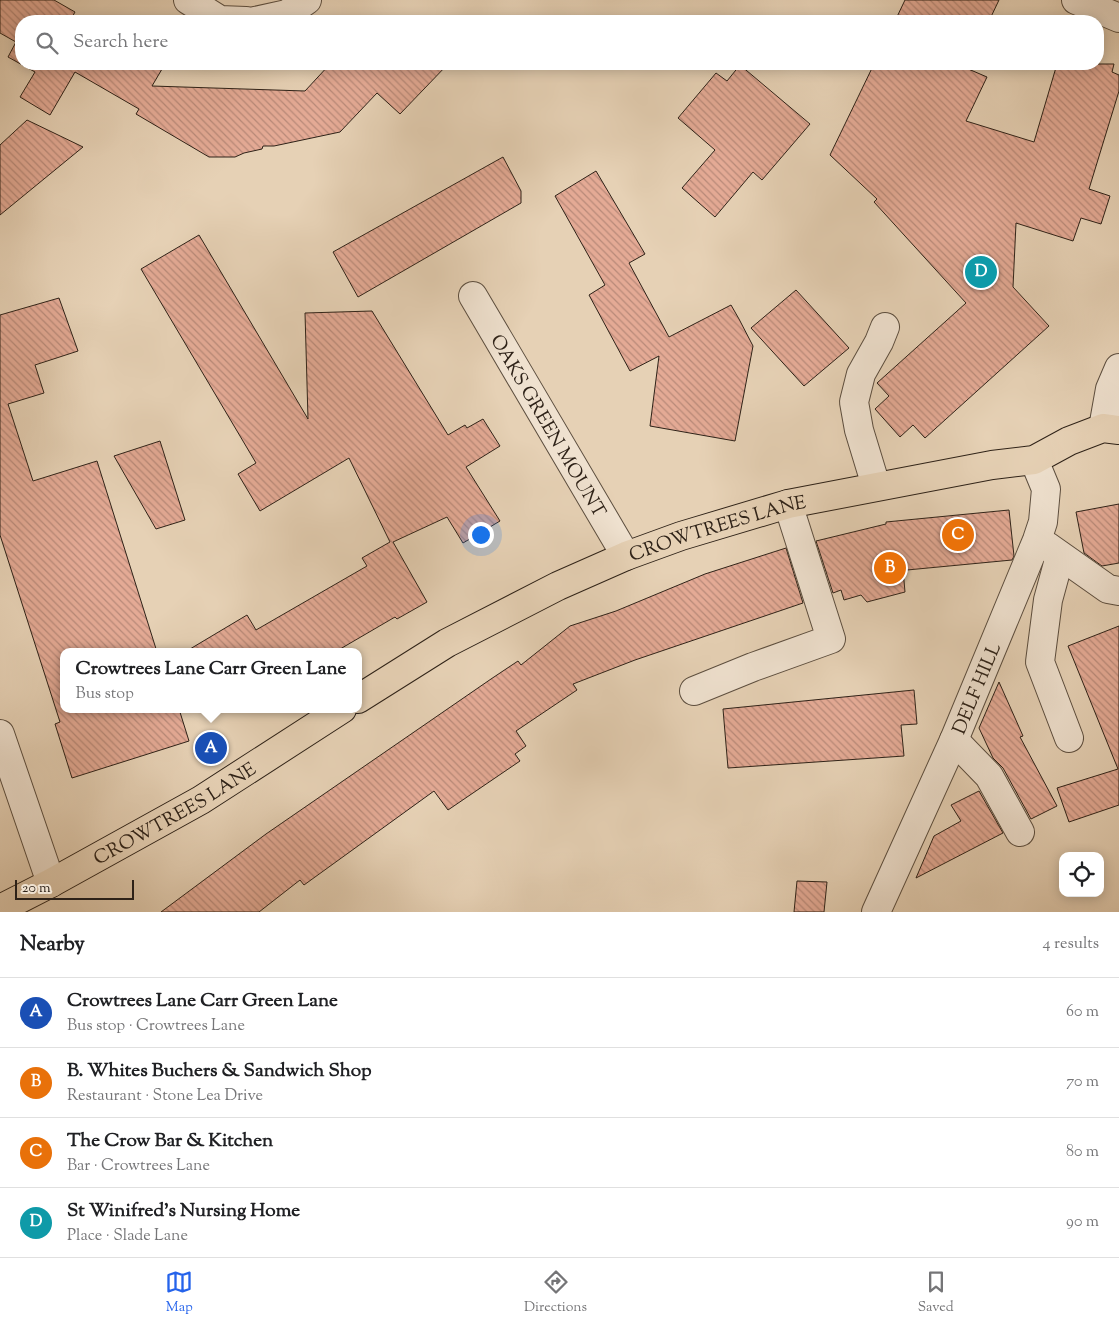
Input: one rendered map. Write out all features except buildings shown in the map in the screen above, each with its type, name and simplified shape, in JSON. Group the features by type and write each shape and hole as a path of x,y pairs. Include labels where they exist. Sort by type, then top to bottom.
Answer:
{"main road":[{"name":"CROWTREES LANE","path":"362,696 447,643 558,586 626,556 681,536 788,504 992,464 1034,460 1069,441 1111,429"},
{"name":"CROWTREES LANE","path":"0,909 201,800 336,713"}],"street":[{"path":"188,0 212,15"},
{"path":"282,15 307,0"},
{"path":"1076,0 1119,18"},
{"name":"OAKS GREEN MOUNT","path":"473,296 626,556"},
{"path":"876,486 859,430 854,402 860,374 879,342 885,327"},
{"path":"1111,429 1110,389 1119,368"},
{"name":"DELF HILL","path":"876,912 954,740 1037,540 1043,522 1046,489 1034,460"},
{"path":"694,691 753,667 831,639 788,504"},
{"path":"1037,540 1108,588 1119,591"},
{"path":"1060,556 1048,600 1040,662 1070,738"},
{"path":"0,734 51,883"},
{"path":"954,740 989,776 1020,832"}],"place":[{"name":"St Winifred's Nursing Home","path":"981,272"},
{"name":"The Crow Bar & Kitchen","path":"958,535"},
{"name":"B. Whites Buchers & Sandwich Shop","path":"890,568"},
{"name":"Crowtrees Lane Carr Green Lane","path":"211,748"}]}
